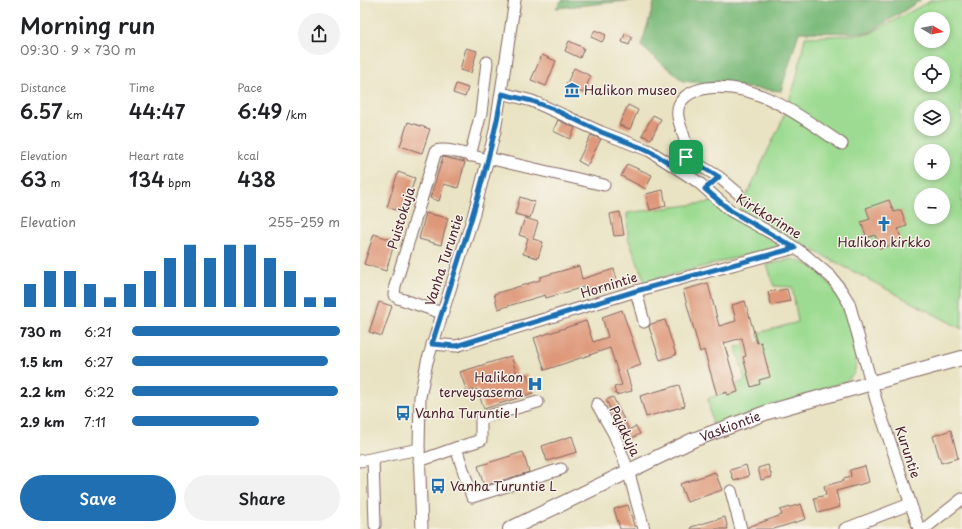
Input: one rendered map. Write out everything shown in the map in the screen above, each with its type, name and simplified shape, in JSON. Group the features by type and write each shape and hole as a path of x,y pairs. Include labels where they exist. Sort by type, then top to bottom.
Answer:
{"main road":[{"name":"Vaskiontie","path":"510,529 602,485 628,470 693,440 768,412 962,358"}],"street":[{"name":"Vanha Turuntie","path":"422,529 419,461 420,397 432,344 473,217 488,159 502,94 515,0"},
{"path":"470,156 481,113 487,62"},
{"path":"680,170 686,157 685,142 678,114 678,107 691,93 710,88 735,88 761,96 795,114 842,144"},
{"name":"Kirkkorinne","path":"502,94 532,101 553,109 601,132 650,151 680,170 738,215 795,248 820,267 841,290 848,303 871,383"},
{"name":"Puistokuja","path":"442,313 398,298 394,295 395,286 436,151 441,149 604,185"},
{"path":"686,157 719,177 738,193"},
{"path":"705,189 719,177"},
{"name":"Hornintie","path":"432,344 456,346 636,291 795,248"},
{"path":"636,291 644,322"},
{"name":"Kuruntie","path":"871,383 919,529"},
{"path":"419,461 480,440 481,418 538,402"},
{"name":"Pajakuja","path":"597,404 614,434 628,470 644,529"},
{"path":"456,448 472,497 561,470"},
{"path":"360,461 419,449"},
{"path":"372,458 375,525"},
{"path":"731,491 741,529"},
{"path":"924,529 962,499"},
{"path":"845,529 860,526 910,504"}],"green space":[{"path":"562,0 635,0 556,8"},
{"path":"655,0 921,0 869,33 799,32 781,91 683,81 641,46"},
{"path":"932,0 962,0 962,329 739,211 782,121 796,80 805,37 869,34"},
{"path":"712,202 780,246 645,282 628,238 627,213"},
{"path":"790,259 803,262 815,269 825,278 833,289 846,315 853,340 856,359 854,374 846,381 713,427 708,399 745,380 736,347 760,342 758,333 798,322 792,287 774,286 767,265"}],"building":[{"path":"595,30 606,35 602,42 591,37"},
{"path":"625,34 632,37 629,45 622,42"},
{"path":"569,41 584,48 580,58 565,51"},
{"path":"466,48 477,51 471,73 460,70"},
{"path":"542,55 556,61 546,86 531,80"},
{"path":"574,68 591,76 583,93 566,85"},
{"path":"456,84 468,88 465,97 453,93"},
{"path":"628,105 638,110 630,129 619,125"},
{"path":"653,115 661,119 651,139 642,135"},
{"path":"558,120 575,128 570,139 553,131"},
{"path":"408,122 430,129 422,153 400,146"},
{"path":"591,135 601,139 587,166 578,161"},
{"path":"443,157 465,162 458,188 444,184 439,201 430,198"},
{"path":"627,164 652,175 646,189 621,176"},
{"path":"398,172 415,178 404,213 387,207"},
{"path":"663,190 666,206 650,210 646,194"},
{"path":"520,197 535,202 530,218 515,214"},
{"name":"Halikon kirkko","path":"889,200 894,212 901,210 907,226 898,229 902,241 880,249 875,235 867,238 861,222 870,219 866,208"},
{"path":"620,212 624,235 614,236 610,214"},
{"path":"426,213 448,218 441,245 419,239"},
{"path":"525,218 538,222 533,239 543,242 538,258 523,254 528,238 519,235"},
{"path":"374,234 395,241 386,271 364,264"},
{"path":"579,266 582,279 614,269 618,283 586,293 584,287 546,298 545,295 498,309 494,294 540,280 540,277"},
{"path":"708,283 719,326 736,321 732,305 745,301 757,343 761,342 770,377 759,380 760,384 751,387 743,357 746,356 742,338 724,343 738,392 727,395 727,392 717,395 704,350 700,352 683,290"},
{"path":"787,289 790,301 771,305 768,292"},
{"path":"379,302 392,306 382,336 369,332"},
{"path":"622,310 641,365 626,370 632,391 616,395 614,387 622,385 610,348 545,370 534,338 586,321 593,342 608,337 602,317"},
{"path":"665,320 676,355 660,360 649,327 651,324"},
{"path":"511,356 518,377 527,374 533,393 484,409 477,389 467,392 460,372"},
{"path":"679,385 685,406 646,417 640,396"},
{"path":"613,397 629,430 636,426 640,434 626,441 606,400"},
{"path":"951,430 958,458 941,463 933,436"},
{"path":"572,436 577,452 547,461 542,446"},
{"path":"523,452 529,472 484,486 478,466"},
{"path":"746,465 749,476 734,481 730,470"},
{"path":"768,465 772,477 761,480 758,468"},
{"path":"865,466 869,482 836,491 840,507 818,513 814,498 826,495 824,486 843,481 843,479 851,477 850,470"},
{"path":"715,472 722,490 687,502 680,484"},
{"path":"801,504 806,519 774,529 748,529 748,527 782,515 780,510"},
{"path":"628,505 635,529 620,529 614,509"},
{"path":"725,517 728,529 691,529 691,527"}],"place":[{"name":"Halikon museo","path":"572,90"},
{"name":"Halikon kirkko","path":"884,224"},
{"name":"Halikon terveysasema","path":"535,384"},
{"name":"Vanha Turuntie I","path":"403,413"},
{"name":"Vanha Turuntie L","path":"438,486"}],"route":[{"path":"502,94 532,101 553,109 601,132 650,151 680,170 686,157 719,177 705,189 731,211 782,239 795,248 636,291 456,346 432,344 473,217 495,131 502,94"}]}
